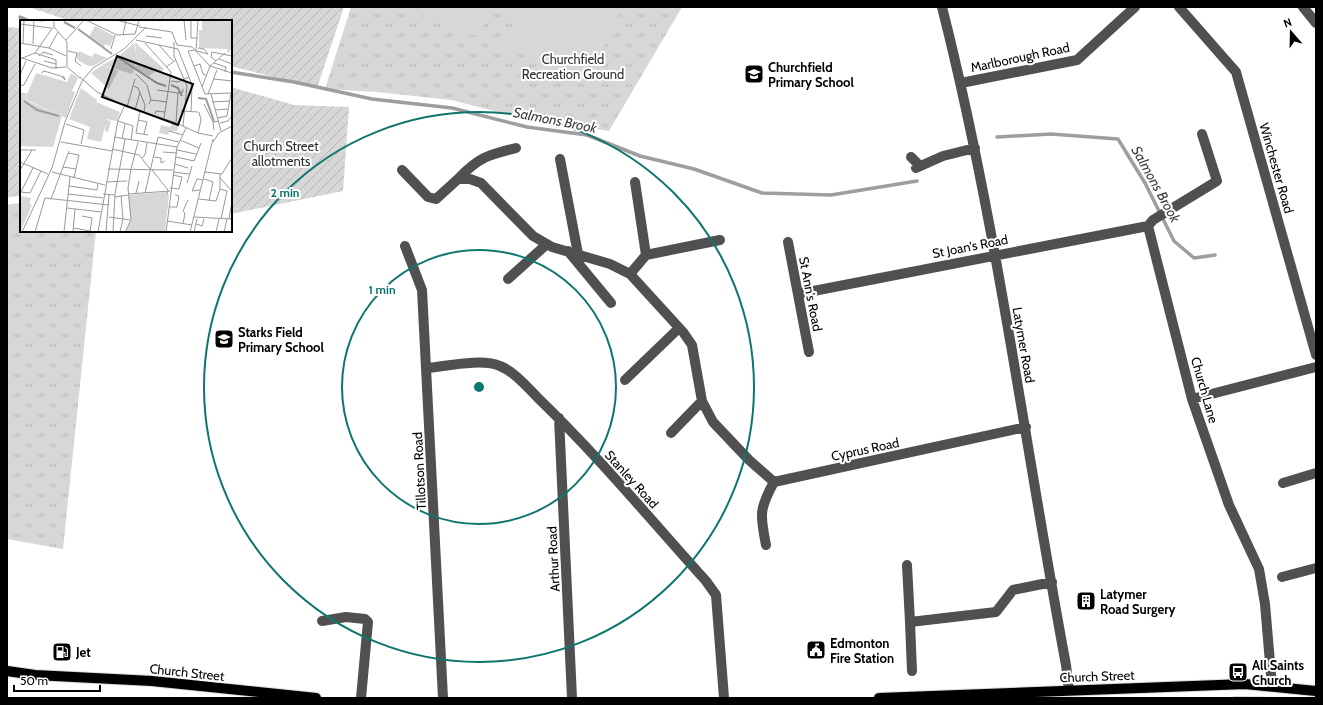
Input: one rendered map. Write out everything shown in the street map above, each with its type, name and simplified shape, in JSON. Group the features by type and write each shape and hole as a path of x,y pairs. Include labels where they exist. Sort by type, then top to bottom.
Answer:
{"main road":[{"name":"Church Street","path":"7,672 35,675 152,681 316,698"},
{"name":"Church Street","path":"879,698 1034,694 1069,690 1245,684 1316,691"}],"street":[{"name":"Latymer Road","path":"942,7 961,82 975,148 1026,427 1069,690"},
{"name":"Marlborough Road","path":"961,82 1077,60 1135,7"},
{"name":"Winchester Road","path":"1179,7 1236,72 1316,355"},
{"path":"1303,7 1316,23"},
{"path":"1150,223 1217,181 1202,134"},
{"path":"402,170 428,197 436,199 480,159 490,154 516,148"},
{"path":"911,157 918,167 943,156 975,148"},
{"path":"560,159 578,254"},
{"path":"458,179 470,179 481,183 533,236 547,244 610,264 630,274 679,328 692,345 702,401 713,422 749,460 774,482 762,508 761,521 766,545"},
{"path":"635,182 646,255"},
{"name":"St Joan's Road","path":"798,294 1150,223"},
{"name":"Church Lane","path":"1150,223 1192,399 1229,505 1259,569 1265,604 1272,686"},
{"path":"630,274 646,255 720,240"},
{"name":"St Ann's Road","path":"788,242 809,352"},
{"path":"508,280 547,244"},
{"name":"Tillotson Road","path":"405,246 422,290 428,368 443,698"},
{"path":"568,251 611,303"},
{"path":"626,380 679,328"},
{"name":"Stanley Road","path":"428,368 481,363 499,365 511,372 559,418 716,595 724,698"},
{"path":"1192,399 1316,367"},
{"path":"671,433 702,401"},
{"name":"Arthur Road","path":"559,418 572,698"},
{"name":"Cyprus Road","path":"774,482 1026,427"},
{"path":"1283,483 1316,473"},
{"path":"907,565 912,671"},
{"path":"1282,577 1316,568"},
{"path":"910,622 996,612 1013,590 1052,582"},
{"path":"322,621 346,617 365,619 368,622 361,698"}],"green space":[{"path":"28,7 344,7 317,88 232,66 232,20 68,20"},
{"name":"Churchfield Recreation Ground","path":"351,7 682,7 609,131 522,118 451,100 377,92 325,89"},
{"path":"402,7 492,7 479,37"},
{"path":"520,7 621,7 589,82 503,46"},
{"path":"7,27 20,28 20,196 7,197"},
{"name":"Church Street allotments","path":"232,87 294,105 349,107 343,191 232,214"},
{"path":"20,203 20,232 96,232 63,549 7,539 7,205"},
{"path":"1233,696 1290,697 1292,698 1233,698"}],"waterway":[{"name":"Salmons Brook","path":"20,17 28,20"},
{"name":"Salmons Brook","path":"232,72 294,82 372,99 452,108 527,127 587,135 640,156 694,169 762,193 831,195 917,181"},
{"name":"Salmons Brook","path":"997,137 1051,134 1118,139 1145,183 1174,241 1194,258 1215,255"}],"place":[{"name":"Churchfield Primary School","path":"754,74"},
{"name":"Starks Field Primary School","path":"224,339"},
{"name":"Latymer Road Surgery","path":"1086,601"},
{"name":"Edmonton Fire Station","path":"816,650"},
{"name":"Jet","path":"62,652"},
{"name":"All Saints Church","path":"1238,672"}]}
